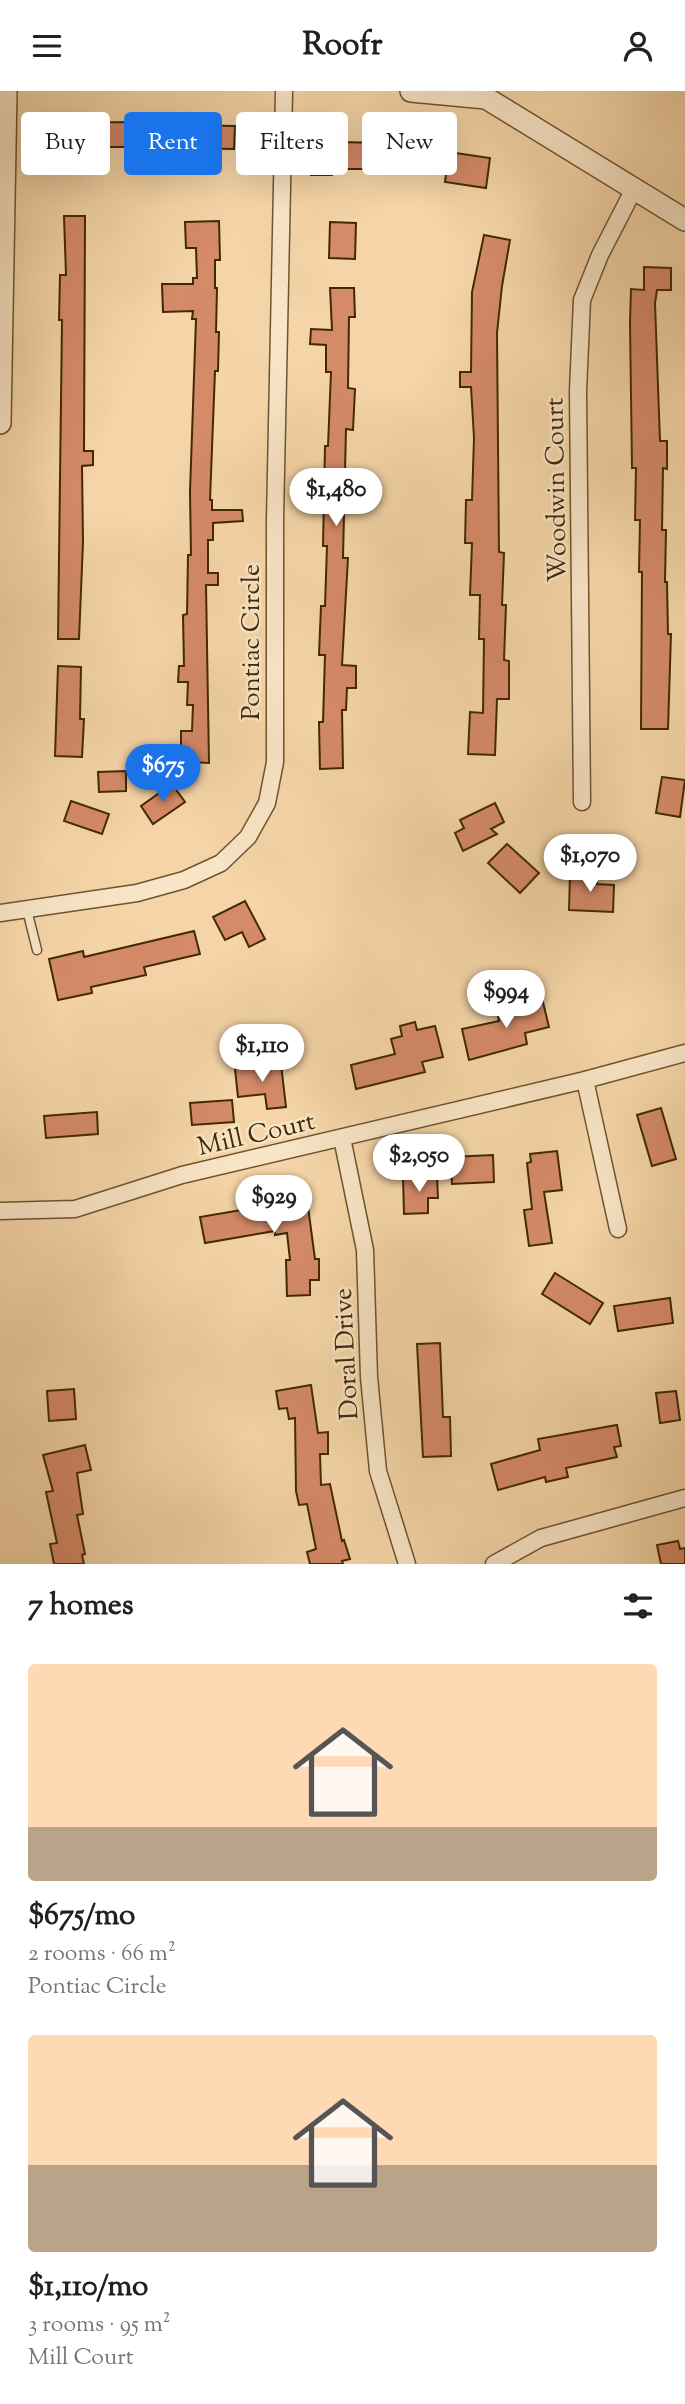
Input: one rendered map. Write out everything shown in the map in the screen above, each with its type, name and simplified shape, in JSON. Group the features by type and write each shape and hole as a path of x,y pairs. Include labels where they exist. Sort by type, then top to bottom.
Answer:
{"street":[{"path":"0,423 2,141 6,91"},
{"name":"Pontiac Circle","path":"0,913 137,893 184,880 221,863 248,837 267,803 275,762 275,520 284,91"},
{"path":"411,91 489,94 685,220"},
{"name":"Woodwin Court","path":"582,802 578,391 583,300 600,255 634,189"},
{"name":"Mill Court","path":"0,1211 75,1209 182,1175 585,1080 685,1052"},
{"path":"585,1080 618,1229"},
{"name":"Doral Drive","path":"342,1138 365,1250 369,1377 378,1471 407,1564"},
{"path":"494,1564 541,1538 685,1498"}],"lane":[{"path":"27,910 37,950"}],"building":[{"path":"110,122 124,122 124,147 110,147"},
{"path":"222,126 235,126 234,149 222,149"},
{"path":"348,142 362,142 362,169 348,169"},
{"path":"457,153 490,158 486,188 445,182 446,175 457,175"},
{"path":"64,216 85,216 84,451 93,451 93,465 82,466 83,542 79,639 58,639 62,320 59,320 60,275 66,275"},
{"path":"219,221 220,260 215,260 218,371 215,371 210,500 212,510 242,510 243,521 213,523 213,540 208,540 208,573 218,573 218,585 206,585 209,763 189,762 189,748 181,748 181,731 192,731 193,705 187,705 188,682 178,682 179,666 184,666 183,615 187,614 188,555 191,555 190,492 196,319 192,319 193,311 163,312 162,284 193,284 193,278 197,278 196,248 186,248 185,222"},
{"path":"330,222 356,223 355,259 329,258"},
{"path":"484,235 510,240 497,333 499,552 504,553 502,605 506,605 504,660 509,661 509,699 497,699 495,755 468,754 470,712 483,713 484,639 479,639 480,595 470,595 472,543 465,543 466,500 472,500 474,438 471,387 460,387 460,372 471,372 472,292"},
{"path":"644,267 671,268 671,290 657,290 655,303 660,441 667,441 667,469 663,468 662,530 666,530 665,582 668,634 671,634 668,729 641,729 642,572 639,572 640,520 635,520 636,468 632,468 630,322 631,289 644,290"},
{"path":"330,288 354,288 355,317 349,317 348,388 355,389 353,430 346,429 343,558 348,558 342,665 356,666 356,688 347,688 346,710 342,710 343,768 320,769 319,722 323,722 325,655 319,655 321,606 325,606 325,446 328,446 331,372 326,372 326,345 310,344 311,329 332,330"},
{"path":"58,666 81,667 80,719 84,719 82,757 55,756"},
{"path":"126,771 126,791 99,792 98,772"},
{"path":"662,777 685,780 680,817 656,813"},
{"path":"172,784 185,802 153,824 141,806"},
{"path":"71,801 109,814 102,834 64,821"},
{"path":"495,803 504,822 491,829 497,834 463,851 455,833 464,828 460,820"},
{"path":"507,844 539,873 520,893 488,863"},
{"path":"570,874 597,875 597,884 614,885 613,912 569,910"},
{"path":"245,901 265,939 249,947 242,932 225,940 213,917"},
{"path":"194,931 200,954 144,967 146,975 91,987 92,993 58,1000 49,959 83,951 84,957"},
{"path":"542,998 549,1027 525,1033 527,1044 469,1060 462,1029 499,1021 498,1016 509,1013 508,1007"},
{"path":"415,1022 417,1030 435,1026 443,1057 422,1062 425,1072 356,1089 351,1065 395,1054 391,1039 402,1036 400,1026"},
{"path":"281,1064 286,1107 267,1109 265,1094 238,1097 235,1069"},
{"path":"232,1100 234,1122 192,1125 190,1103"},
{"path":"661,1108 676,1159 652,1166 637,1115"},
{"path":"97,1112 98,1134 46,1138 44,1116"},
{"path":"557,1151 562,1190 544,1192 552,1243 529,1246 524,1210 532,1209 527,1163 531,1162 530,1154"},
{"path":"493,1155 494,1182 452,1184 450,1157"},
{"path":"437,1176 438,1198 428,1198 428,1213 404,1214 403,1177"},
{"path":"306,1192 315,1259 319,1259 319,1280 310,1280 310,1295 287,1296 286,1260 290,1260 287,1233 275,1235 275,1231 205,1243 200,1217 271,1205 270,1197"},
{"path":"555,1273 603,1303 590,1324 542,1294"},
{"path":"670,1298 673,1323 618,1331 614,1306"},
{"path":"440,1343 443,1417 450,1417 451,1456 423,1457 417,1344"},
{"path":"311,1385 318,1433 328,1432 328,1454 320,1454 321,1485 330,1484 342,1541 344,1540 350,1559 342,1561 343,1564 310,1564 307,1552 316,1549 307,1504 299,1505 296,1491 295,1418 289,1419 287,1408 279,1409 276,1391"},
{"path":"74,1389 76,1419 49,1421 47,1391"},
{"path":"676,1391 680,1420 660,1423 656,1393"},
{"path":"617,1425 621,1446 614,1447 617,1457 566,1468 568,1477 546,1482 545,1477 498,1490 491,1464 540,1450 538,1439"},
{"path":"85,1445 91,1470 77,1473 83,1514 77,1515 85,1554 82,1555 84,1564 54,1564 50,1544 57,1543 46,1492 53,1491 43,1455"},
{"path":"678,1541 680,1549 685,1548 685,1564 661,1564 657,1545"}]}
